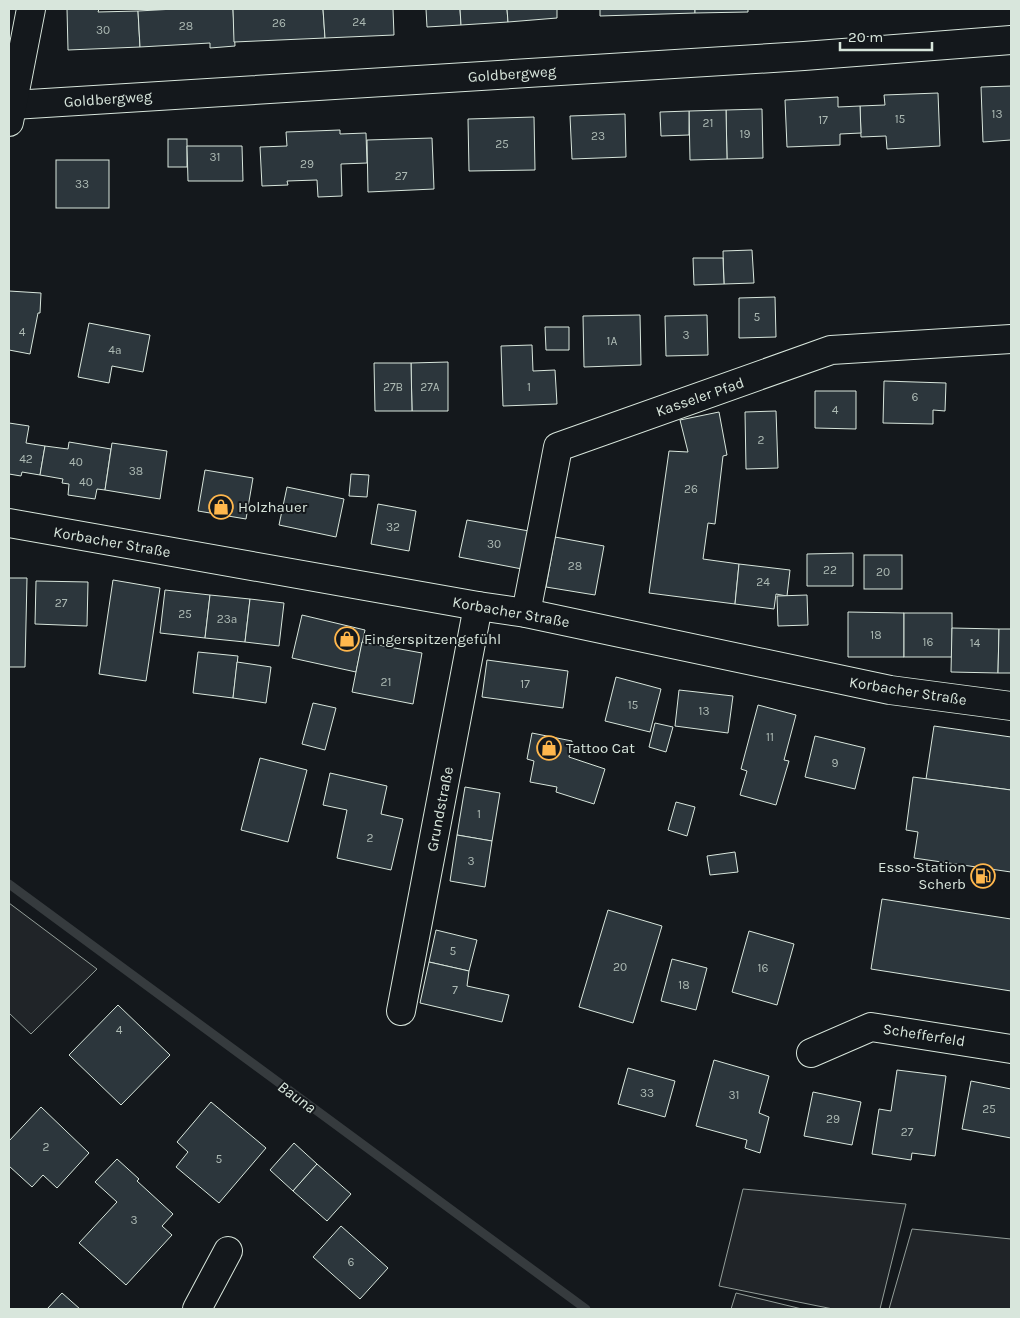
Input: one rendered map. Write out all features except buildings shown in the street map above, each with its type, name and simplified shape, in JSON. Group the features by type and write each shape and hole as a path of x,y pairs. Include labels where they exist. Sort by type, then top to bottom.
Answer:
{"street":[{"path":"10,111 31,9"},
{"name":"Goldbergweg","path":"10,111 1011,40"},
{"name":"Kasseler Pfad","path":"526,613 558,447 831,350 1011,339"},
{"name":"Korbacher Straße","path":"9,524 526,613 890,690 1011,706"},
{"name":"Grundstraße","path":"401,1011 478,606"},
{"name":"Schefferfeld","path":"811,1053 871,1027 1011,1049"},
{"path":"197,1309 228,1251"}],"shaded area":[{"path":"9,903 97,969 31,1034 9,1013"},
{"path":"743,1189 906,1204 880,1309 833,1309 719,1286"},
{"path":"912,1229 1011,1239 1011,1309 889,1309"},
{"path":"736,1293 802,1309 731,1309"}],"waterway":[{"name":"Bauna","path":"9,884 586,1309"}],"place":[{"name":"Holzhauer","path":"221,507"},
{"name":"Fingerspitzengefühl","path":"347,639"},
{"name":"Tattoo Cat","path":"549,748"},
{"name":"Esso-Station Scherb","path":"983,876"}]}
